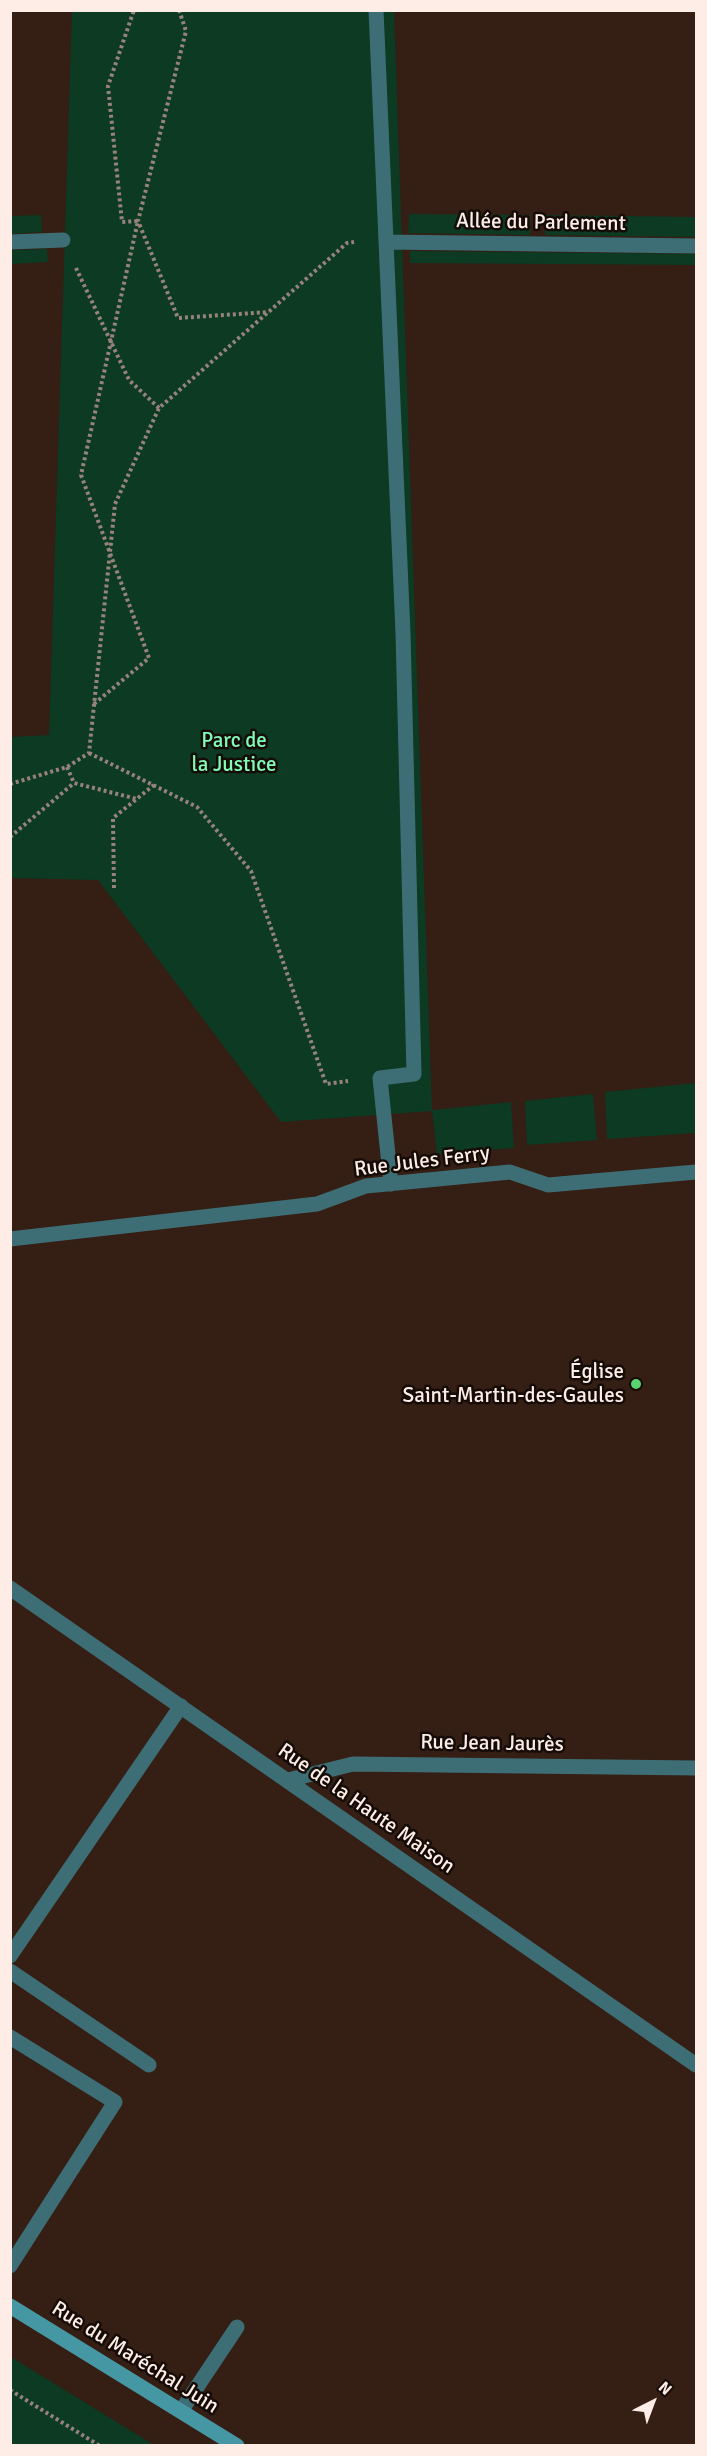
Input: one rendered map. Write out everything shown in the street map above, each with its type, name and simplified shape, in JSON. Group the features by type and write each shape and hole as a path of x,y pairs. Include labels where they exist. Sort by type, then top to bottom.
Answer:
{"street":[{"path":"376,10 403,633 414,1074 380,1078 391,1184"},
{"path":"10,242 63,240"},
{"name":"Allée du Parlement","path":"386,242 696,246"},
{"name":"Rue Jules Ferry","path":"10,1239 317,1204 366,1186 510,1172 548,1185 696,1172"},
{"name":"Rue de la Haute Maison","path":"10,1588 696,2064"},
{"path":"10,1956 181,1706"},
{"name":"Rue Jean Jaurès","path":"288,1780 353,1764 696,1768"},
{"path":"10,1971 149,2065"},
{"path":"10,2037 115,2102 10,2266"},
{"name":"Rue du Maréchal Juin","path":"10,2306 237,2445"},
{"path":"181,2411 237,2327"}],"path":[{"path":"134,10 108,86 122,222 138,221"},
{"path":"94,704 149,658 81,475 138,221 186,31 179,10"},
{"path":"138,221 178,318 269,312"},
{"path":"63,240 129,380 159,408"},
{"path":"89,753 115,504 159,408 347,243 386,242"},
{"path":"89,753 197,807 251,871 326,1083 380,1078"},
{"path":"10,784 67,767 89,753"},
{"path":"67,767 74,783"},
{"path":"74,783 137,799"},
{"path":"10,837 74,783"},
{"path":"114,888 113,818 154,785"},
{"path":"10,2390 100,2445"}],"green space":[{"name":"Parc de la Justice","path":"72,11 394,11 432,1110 511,1102 514,1148 437,1154 432,1111 281,1122 98,880 11,878 10,737 49,735"},
{"path":"409,214 530,215 530,235 408,233"},
{"path":"41,215 42,232 11,234 11,216"},
{"path":"545,215 696,217 696,237 545,235"},
{"path":"47,249 48,262 11,264 11,250"},
{"path":"410,251 696,254 696,265 410,263"},
{"path":"696,1083 696,1133 607,1139 605,1092"},
{"path":"593,1094 597,1140 527,1145 525,1101"},
{"path":"11,2357 154,2445 11,2445"}],"place":[{"name":"Église Saint-Martin-des-Gaules","path":"636,1384"}]}
